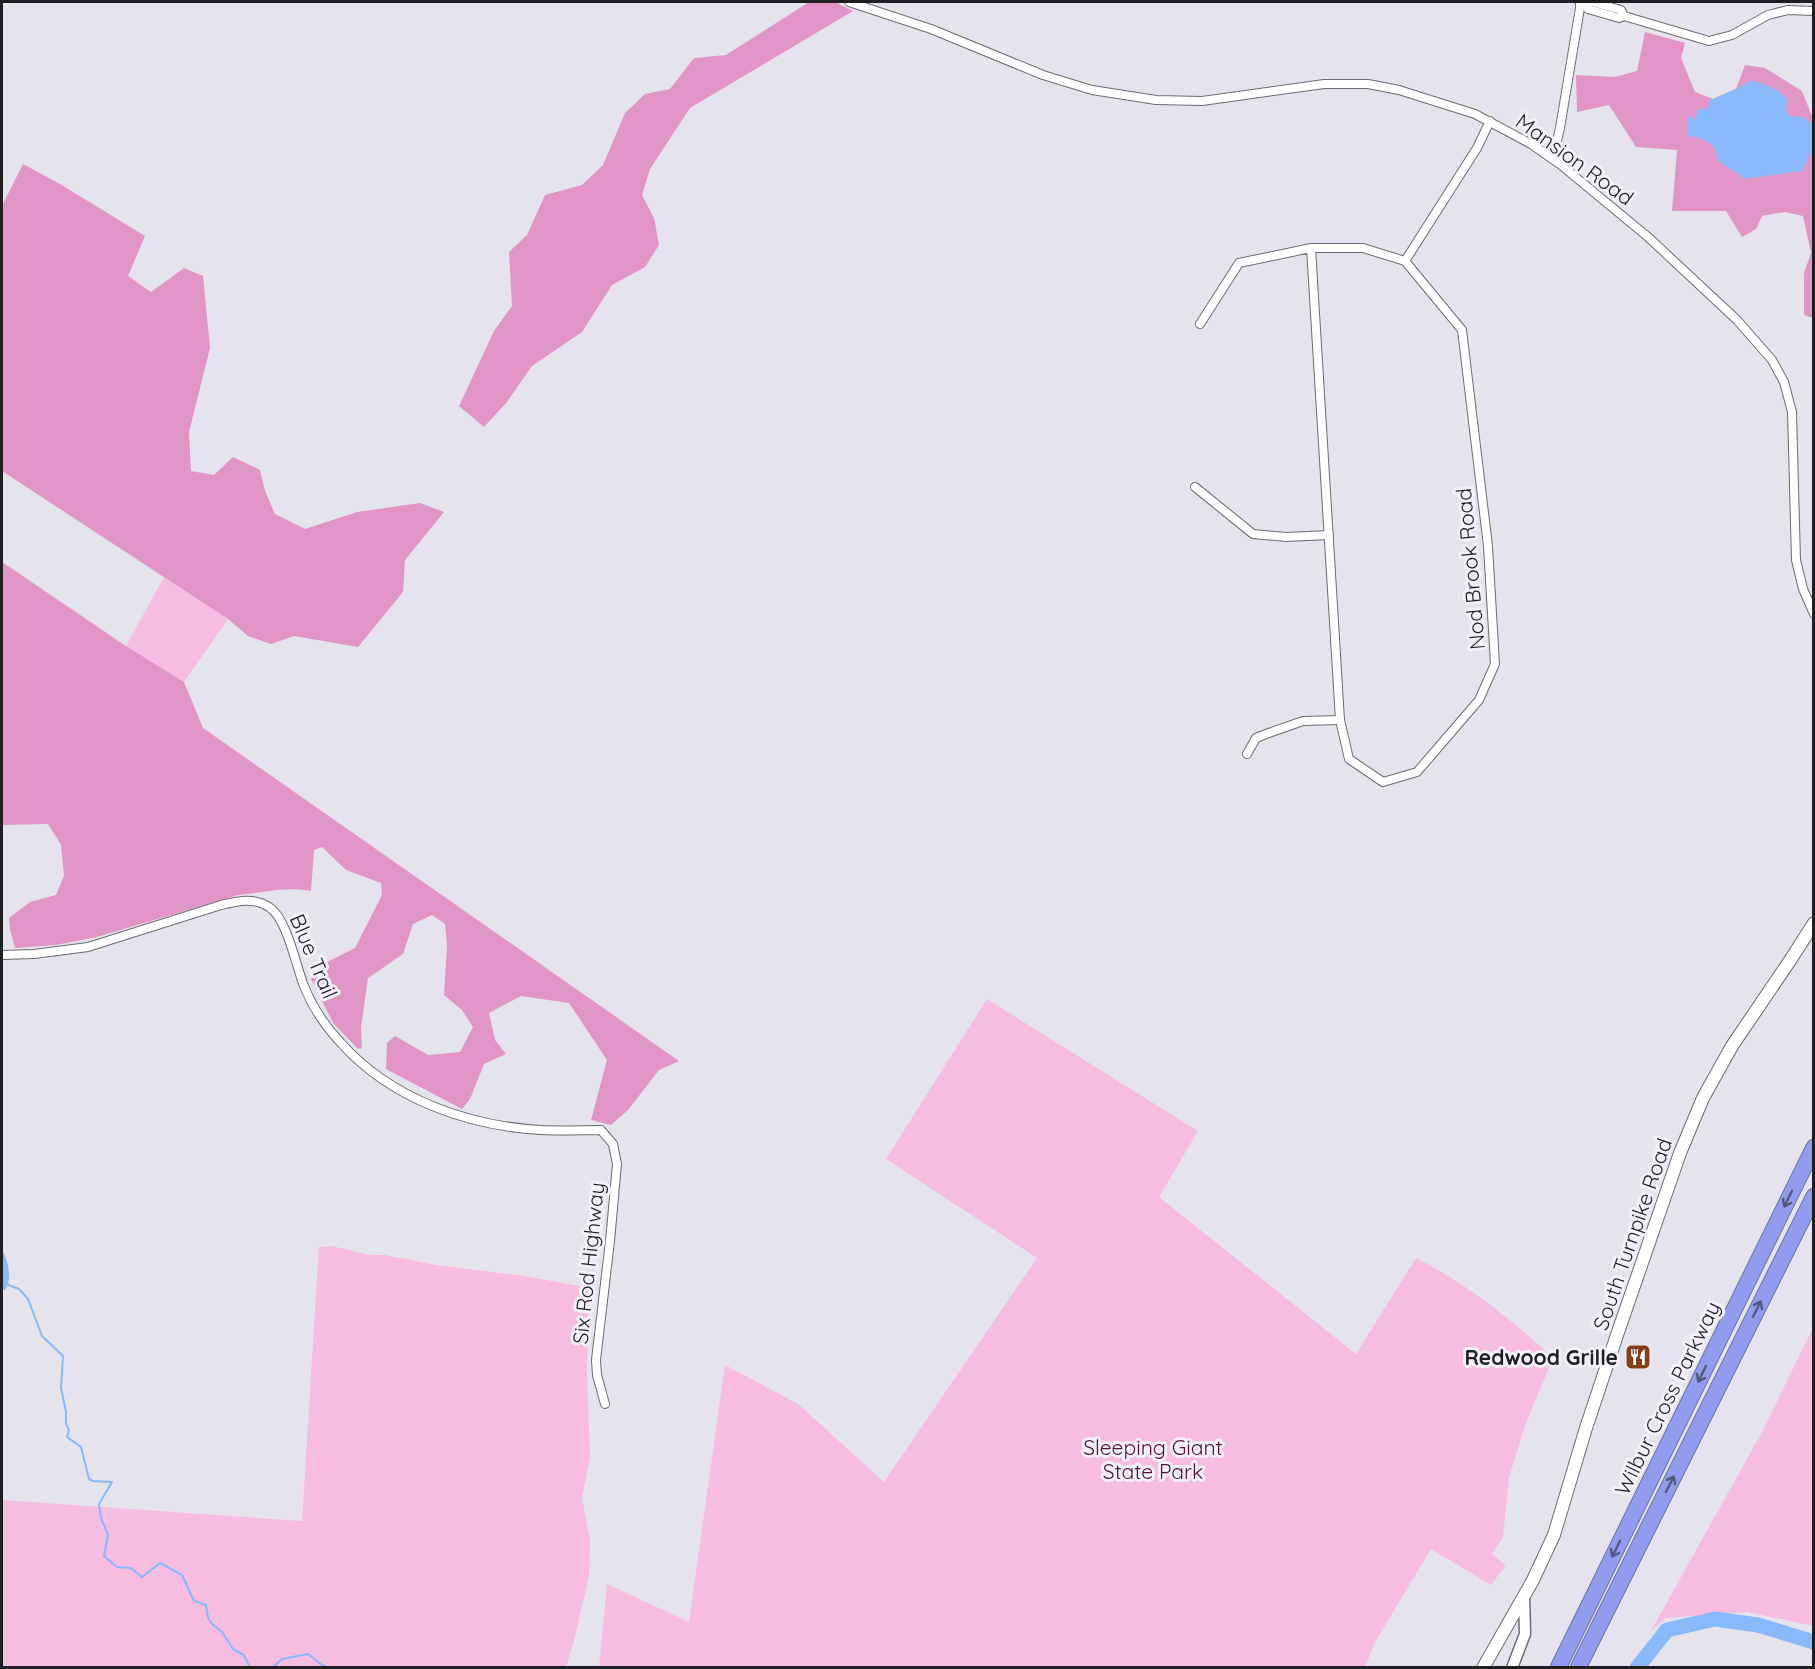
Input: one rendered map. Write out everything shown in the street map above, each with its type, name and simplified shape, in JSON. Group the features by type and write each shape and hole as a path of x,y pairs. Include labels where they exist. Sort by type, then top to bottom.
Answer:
{"highway":[{"name":"Wilbur Cross Parkway","path":"1558,1668 1814,1147"},
{"name":"Wilbur Cross Parkway","path":"1578,1668 1814,1196"}],"main road":[{"name":"South Turnpike Road","path":"1482,1668 1533,1580 1554,1535 1604,1373 1696,1115 1712,1079 1814,923"}],"street":[{"name":"Mansion Road","path":"849,2 932,29 1043,75 1112,94 1156,100 1202,101 1324,84 1357,83 1416,95 1490,121 1531,144 1642,232 1696,280 1757,341 1776,366 1788,393 1792,412 1796,560 1803,589 1814,614"},
{"path":"1548,156 1557,141 1586,3 1621,10 1624,16 1709,41 1732,35 1768,15 1788,10 1814,11"},
{"path":"1200,324 1239,263 1311,248 1363,248 1405,261 1471,157 1490,121"},
{"name":"Nod Brook Road","path":"1311,248 1340,720 1349,759 1383,782 1417,772 1479,700 1495,664 1488,546 1462,330 1405,261"},
{"path":"1195,487 1253,534 1286,537 1329,535"},
{"path":"1247,754 1256,738 1304,721 1340,720"},
{"name":"Blue Trail","path":"2,955 34,954 88,947 221,906 255,901 270,907 276,913 304,988 330,1029 359,1060 393,1086 442,1110 490,1124 541,1130 601,1130"},
{"name":"Six Rod Highway","path":"601,1130 614,1144 617,1164 596,1360 597,1376 605,1404"},
{"path":"1512,1668 1525,1634 1524,1596"}],"green space":[{"path":"164,577 228,619 184,682 126,646"},
{"name":"Sleeping Giant State Park","path":"987,999 1198,1131 1159,1197 1356,1354 1416,1258 1453,1279 1488,1303 1553,1358 1526,1423 1509,1477 1503,1537 1492,1554 1506,1565 1491,1585 1431,1549 1375,1642 1365,1667 599,1667 607,1584 689,1622 725,1365 798,1404 884,1482 1037,1258 886,1159"},
{"path":"332,1246 369,1255 385,1255 436,1265 525,1276 589,1288 587,1371 590,1457 582,1498 590,1540 589,1576 566,1667 2,1667 2,1500 302,1521 319,1247"},
{"path":"1813,1328 1813,1626 1748,1612 1666,1618 1651,1631 1762,1432"}],"shaded area":[{"path":"809,2 835,2 853,11 690,108 650,169 642,195 654,218 659,245 645,267 612,285 582,332 532,366 507,402 484,427 459,406 494,331 512,306 509,252 527,235 545,195 582,185 603,165 625,113 645,94 670,89 694,58 726,55"},
{"path":"1645,32 1685,43 1681,58 1695,92 1713,99 1736,89 1745,65 1765,68 1802,91 1813,119 1813,318 1804,315 1804,273 1811,253 1803,216 1785,212 1762,216 1756,229 1742,237 1726,211 1672,211 1677,150 1636,147 1609,105 1577,112 1576,75 1615,77 1637,71"},
{"path":"23,164 145,236 128,276 151,292 184,268 203,276 210,348 189,432 191,471 214,475 233,457 260,470 265,491 275,514 305,529 357,512 420,503 444,512 405,560 403,592 358,647 294,636 271,644 248,636 228,619 2,471 2,206"},
{"path":"2,562 126,646 184,682 203,728 679,1061 659,1070 628,1110 611,1125 591,1120 607,1060 569,1003 521,996 489,1013 495,1040 506,1054 484,1064 470,1099 462,1109 386,1069 387,1043 395,1036 428,1055 460,1052 473,1027 462,1010 444,995 447,945 445,924 432,915 413,924 403,954 368,978 361,1028 362,1048 358,1049 333,1023 311,979 325,963 355,948 382,895 381,883 346,870 322,847 314,850 311,891 283,890 238,895 97,937 56,945 15,948 9,918 30,902 56,895 64,876 61,845 48,824 2,825"}],"water":[{"path":"1750,81 1775,89 1787,99 1786,111 1789,116 1804,117 1813,126 1813,149 1802,171 1745,179 1717,160 1715,149 1708,142 1687,136 1687,117 1689,115 1694,121 1698,110 1708,108 1710,100"},
{"path":"2,1249 9,1273 8,1284 4,1290 2,1289"}],"waterway":[{"path":"6,1284 19,1289 28,1299 42,1336 63,1356 61,1388 66,1424 69,1430 67,1437 81,1447 89,1479 112,1482 99,1504 101,1518 108,1535 104,1556 117,1567 131,1568 142,1577 160,1563 182,1575 194,1601 206,1605 208,1618 212,1624 222,1632 233,1649 244,1655 250,1668"},
{"path":"1637,1668 1667,1630 1715,1619 1758,1625 1814,1642"},
{"path":"272,1668 282,1659 308,1654 328,1668"}],"place":[{"name":"Redwood Grille","path":"1638,1357"}]}
